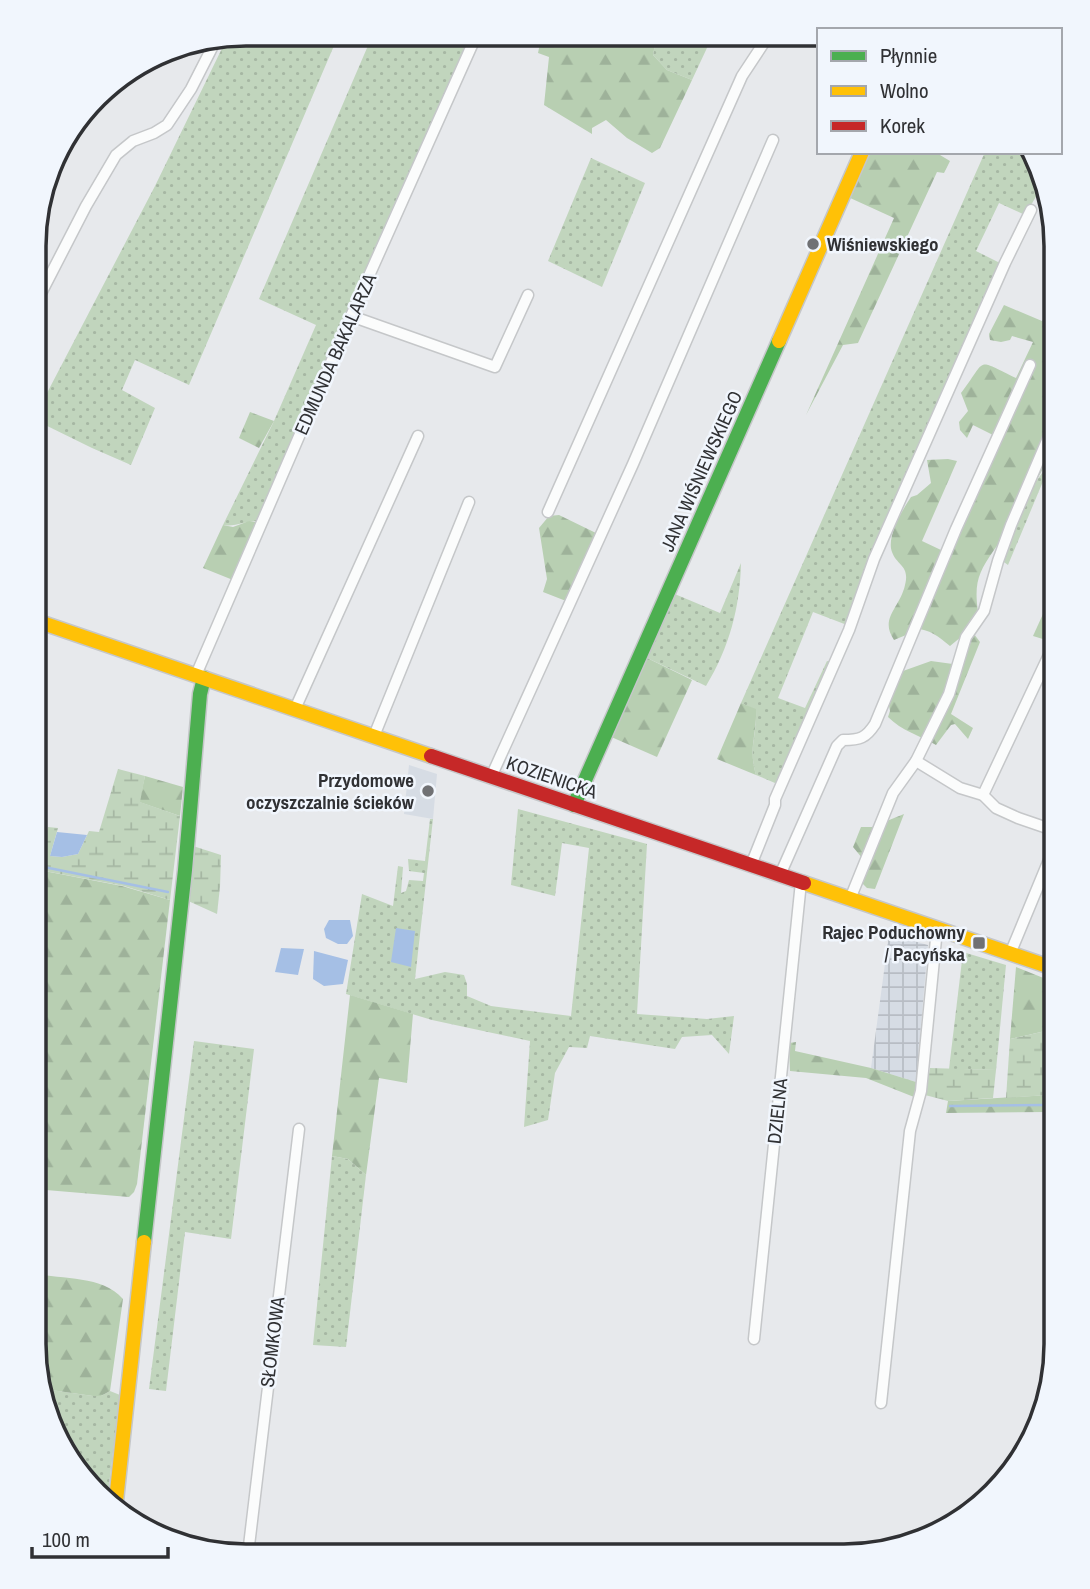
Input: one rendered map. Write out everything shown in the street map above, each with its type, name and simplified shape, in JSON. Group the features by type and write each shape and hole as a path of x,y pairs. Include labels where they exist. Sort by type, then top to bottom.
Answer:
{"street":[{"name":"EDMUNDA BAKALARZA","path":"200,677 351,316 472,46"},
{"path":"548,513 742,76 762,46"},
{"path":"45,286 116,155 133,141 167,125 186,98 212,48"},
{"path":"491,776 633,464 773,140"},
{"name":"JANA WIŚNIEWSKIEGO","path":"574,805 861,154"},
{"path":"751,865 780,787 849,630 874,559 1031,210"},
{"path":"351,316 495,367 528,295"},
{"path":"780,875 837,746 843,740 858,740 867,736 875,724 951,540 1030,365"},
{"path":"295,709 418,436"},
{"path":"850,899 893,793 916,761 949,694 966,637 984,611 1011,525 1044,448"},
{"path":"374,736 469,502"},
{"name":"KOZIENICKA","path":"45,624 1044,966"},
{"path":"983,795 1044,666"},
{"path":"117,1496 184,883 200,677"},
{"path":"916,761 960,788 983,795 996,808 1044,827"},
{"path":"1010,954 1044,872"},
{"name":"DZIELNA","path":"754,1339 801,882"},
{"path":"881,1404 910,1131 921,1091 937,929"},
{"name":"SŁOMKOWA","path":"249,1544 299,1129"}],"shaded area":[{"path":"409,765 437,774 433,819 404,814"},
{"path":"889,934 928,945 916,1082 871,1068"}],"green space":[{"path":"334,46 189,385 135,360 122,390 155,408 131,465 45,425 45,397 155,186 223,47"},
{"path":"368,46 466,46 257,521 223,525 274,421 316,325 259,299"},
{"path":"539,46 655,46 653,55 667,70 692,80 660,148 652,153 627,138 606,120 592,128 592,134 544,105 549,57 538,53"},
{"path":"655,46 708,46 692,80 667,70 653,55"},
{"path":"866,154 940,154 950,161 944,173 937,172 858,343 843,345 806,415 894,218 848,197"},
{"path":"984,154 1023,154 1038,194 1025,215 999,203 976,251 1002,264 847,625 813,612 778,698 805,708 827,661 831,662 780,781 775,783 756,775 753,749 756,710 741,703"},
{"path":"591,158 645,183 602,287 548,261"},
{"path":"1004,305 1042,321 1044,318 1044,466 1011,516 1000,541 981,572 977,586 978,612 961,637 950,646 927,631 910,629 906,635 894,640 890,632 890,619 906,578 904,569 892,552 891,539 896,523 911,497 931,483 927,460 957,461 922,541 941,550 993,435 973,425 967,438 960,430 959,422 968,411 961,393 983,365 1016,378 1033,342 1012,336 1010,340 1001,342 990,340 989,334"},
{"path":"250,412 274,421 259,448 239,438"},
{"path":"1044,466 1044,479 1008,565 1001,560 1027,493 1043,472"},
{"path":"559,515 598,534 566,601 543,592 547,579 539,528 549,516"},
{"path":"249,521 257,522 233,580 203,568 223,525 233,527"},
{"path":"741,563 732,627 706,686 643,656 670,592 720,613"},
{"path":"1044,612 1044,639 1033,636"},
{"path":"974,634 980,642 951,714 973,728 968,739 955,724 951,725 936,745 893,722 888,717 888,700 903,671 931,661 960,665 967,644"},
{"path":"643,656 692,680 657,757 609,736"},
{"path":"741,703 756,709 753,749 756,775 717,759"},
{"path":"118,769 145,776 140,802 180,816 170,900 124,886 45,871 45,839 48,827 58,828 50,856 78,854 89,831 99,832"},
{"path":"145,776 183,787 180,816 139,802"},
{"path":"518,809 647,844 637,1014 707,1019 734,1016 729,1054 712,1035 682,1037 675,1049 590,1036 587,1048 569,1047 555,1073 548,1120 524,1127 530,1041 432,1020 346,994 362,894 393,906 398,866 403,867 401,893 406,891 409,880 423,881 424,873 409,871 408,859 425,861 430,819 433,819 415,979 445,972 464,975 467,996 491,1006 571,1016 589,848 562,843 555,896 511,885"},
{"path":"904,814 875,889 867,888 862,883 867,864 853,847 861,827 872,827"},
{"path":"193,846 221,855 217,914 186,900"},
{"path":"45,871 122,886 170,900 137,1184 129,1197 45,1190"},
{"path":"963,952 1006,965 996,1070 949,1069"},
{"path":"1016,967 1044,978 1044,1031 1010,1039"},
{"path":"350,995 413,1014 407,1083 379,1078 366,1175 348,1159 332,1156"},
{"path":"1044,1031 1044,1095 1006,1098 1010,1039"},
{"path":"194,1041 254,1049 231,1239 185,1232 166,1391 149,1389"},
{"path":"796,1042 795,1051 871,1068 916,1082 914,1097 866,1078 790,1071 789,1043"},
{"path":"930,1068 996,1070 993,1098 948,1101 925,1095"},
{"path":"1044,1095 1044,1112 946,1113 948,1101"},
{"path":"332,1156 348,1159 366,1175 346,1347 313,1345"},
{"path":"45,1275 93,1282 114,1291 123,1299 110,1391 101,1396 51,1390 45,1344"},
{"path":"51,1390 93,1396 101,1396 110,1391 120,1395 109,1489 79,1455 66,1432"}],"water":[{"path":"57,832 87,835 78,854 50,856"},
{"path":"329,920 350,920 353,936 347,944 338,944 326,938 324,929"},
{"path":"396,928 415,931 411,967 391,962"},
{"path":"281,948 304,949 298,975 275,972"},
{"path":"314,951 348,960 343,984 324,986 313,979"}],"waterway":[{"path":"45,867 168,892"},
{"path":"950,1106 1044,1105"}],"traffic: fast":[{"path":"574,805 779,341"},
{"path":"144,1242 185,870 200,694 204,678"}],"traffic: slow":[{"path":"779,341 861,154"},
{"path":"45,624 431,756"},
{"path":"804,883 1044,965"},
{"path":"117,1496 144,1242"}],"traffic: jam":[{"path":"431,756 804,883"}],"place":[{"name":"Wiśniewskiego","path":"813,244"},
{"name":"Przydomowe oczyszczalnie ścieków","path":"428,791"},
{"name":"Rajec Poduchowny / Pacyńska","path":"979,943"}]}
